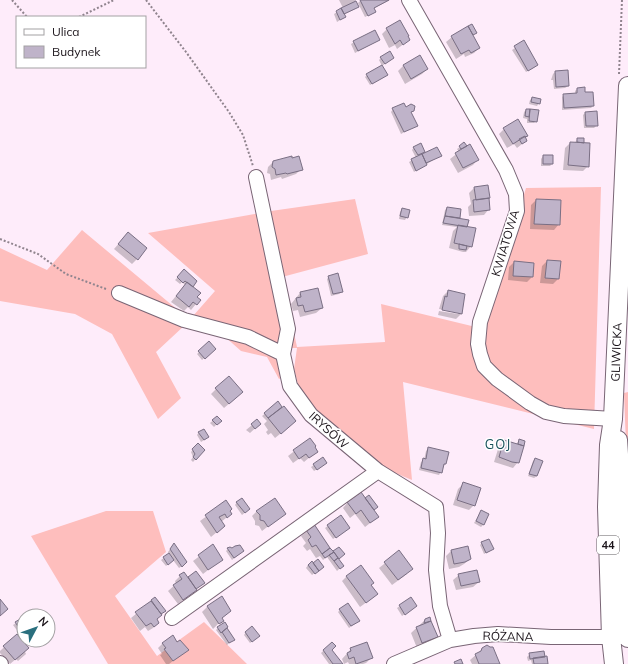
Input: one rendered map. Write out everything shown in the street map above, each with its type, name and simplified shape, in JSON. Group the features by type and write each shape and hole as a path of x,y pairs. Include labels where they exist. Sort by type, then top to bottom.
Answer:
{"main road":[{"name":"GLIWICKA","path":"622,637 607,500 608,445 613,423 628,86"},
{"name":"GLIWICKA","path":"613,423 618,440 620,461 622,572 622,637 614,664"}],"street":[{"name":"KWIATOWA","path":"409,0 506,170 516,194 517,211 480,322 478,344 484,366 497,379 546,412 613,423"},
{"name":"IRYSÓW","path":"256,177 288,329 284,354 290,386 311,415 338,439 378,471 436,507 438,533 436,570 440,606 450,640"},
{"path":"119,293 184,320 248,338 284,354"},
{"path":"172,618 378,471"},
{"name":"GLIWICKA","path":"622,572 624,557 628,547"},
{"name":"RÓŻANA","path":"394,664 450,640 474,636 498,634 551,637 622,637"}],"path":[{"path":"12,0 26,16"},
{"path":"81,16 114,0"},
{"path":"146,0 229,112 243,135 256,177"},
{"path":"0,239 38,254 66,274 119,293"}],"shaded area":[{"path":"601,187 594,429 403,382 412,480 388,470 344,439 301,396 294,369 297,348 282,348 283,377 279,379 267,357 241,351 223,335 193,316 215,291 148,233 271,211 355,199 368,254 282,277 297,347 385,342 381,304 484,329 526,188"},
{"path":"82,230 179,311 185,325 156,352 181,398 158,419 112,334 75,314 0,301 0,248 47,270"},
{"path":"628,392 628,496 624,393"},
{"path":"106,511 153,511 166,552 115,596 157,656 204,622 247,664 108,664 31,536"}],"building":[{"path":"360,0 389,0 374,8 376,12 368,16"},
{"path":"356,1 359,7 344,14 341,8"},
{"path":"341,8 346,17 340,20 336,11"},
{"path":"400,20 410,40 403,45 400,40 395,44 386,28"},
{"path":"472,24 477,33 473,35 468,26"},
{"path":"468,26 480,48 471,53 469,50 461,54 451,36"},
{"path":"375,30 380,40 358,51 353,41"},
{"path":"524,40 538,65 528,71 514,46"},
{"path":"390,51 394,58 385,64 380,57"},
{"path":"420,55 428,69 411,79 403,65"},
{"path":"382,65 388,75 372,84 366,74"},
{"path":"568,70 569,86 556,87 555,71"},
{"path":"585,87 585,92 593,92 594,106 564,108 563,94 577,93 577,88"},
{"path":"532,97 541,99 540,104 531,102"},
{"path":"404,103 406,107 411,104 415,106 414,111 411,112 418,126 404,132 392,108"},
{"path":"526,109 530,109 529,117 525,116"},
{"path":"530,109 539,110 537,122 529,121"},
{"path":"597,111 598,126 586,126 585,112"},
{"path":"518,119 528,136 513,144 503,128"},
{"path":"525,136 527,141 522,144 519,139"},
{"path":"577,138 584,138 584,143 577,142"},
{"path":"464,142 467,146 461,149 459,146"},
{"path":"570,142 590,143 589,167 568,165"},
{"path":"421,143 425,152 418,155 413,147"},
{"path":"470,144 479,160 463,168 455,153"},
{"path":"437,147 442,156 426,163 422,154"},
{"path":"422,154 427,165 416,171 411,159"},
{"path":"543,155 553,155 553,164 543,164"},
{"path":"292,156 292,158 299,156 303,170 276,175 275,169 272,167 273,161"},
{"path":"488,185 490,198 476,200 474,187"},
{"path":"489,198 490,210 474,212 473,200"},
{"path":"536,199 561,200 560,225 534,224"},
{"path":"447,207 461,209 460,218 445,216"},
{"path":"402,208 410,210 408,218 400,216"},
{"path":"445,216 469,220 467,227 443,223"},
{"path":"458,225 476,228 472,247 454,243"},
{"path":"128,232 147,248 138,260 118,244"},
{"path":"459,244 467,246 466,250 459,249"},
{"path":"547,260 561,261 559,279 545,278"},
{"path":"514,261 534,263 533,277 513,276"},
{"path":"184,269 197,281 193,287 185,281 183,283 177,277"},
{"path":"338,273 343,292 333,294 328,276"},
{"path":"187,282 201,293 197,297 201,300 197,305 193,302 189,307 176,296"},
{"path":"318,288 323,308 305,312 303,305 298,306 296,298 301,297 300,292"},
{"path":"448,290 465,294 462,314 442,310"},
{"path":"209,341 216,349 205,359 198,351"},
{"path":"229,376 243,392 229,404 215,388"},
{"path":"278,401 282,407 268,418 264,413"},
{"path":"284,406 296,421 281,434 268,418"},
{"path":"217,416 222,421 217,425 212,420"},
{"path":"257,419 261,424 255,429 251,424"},
{"path":"204,429 209,437 204,440 198,432"},
{"path":"310,438 316,446 315,447 318,452 309,458 306,454 299,459 293,450"},
{"path":"519,439 525,441 524,446 518,444"},
{"path":"504,440 524,446 519,463 499,457"},
{"path":"198,443 205,450 196,460 193,457 195,454 192,449"},
{"path":"428,447 449,452 442,473 421,468 423,458 426,459"},
{"path":"323,457 327,463 317,470 313,464"},
{"path":"535,458 543,461 537,476 529,474"},
{"path":"463,482 481,488 475,506 457,500"},
{"path":"361,492 379,517 370,523 361,510 356,514 347,502"},
{"path":"369,495 378,507 374,510 365,498"},
{"path":"242,498 250,509 245,513 236,502"},
{"path":"275,498 286,514 268,527 264,521 260,520 260,515 256,511"},
{"path":"226,500 232,509 230,511 232,514 227,518 225,514 219,517 225,526 217,533 205,515"},
{"path":"481,510 489,514 484,525 476,521"},
{"path":"341,515 350,528 336,538 327,525"},
{"path":"314,524 330,548 322,554 316,545 312,547 308,540 311,537 306,530"},
{"path":"489,539 494,549 486,553 481,542"},
{"path":"174,543 187,562 182,567 170,549"},
{"path":"213,544 223,560 208,570 198,555"},
{"path":"240,545 244,551 234,558 227,548"},
{"path":"468,546 471,559 454,564 451,550"},
{"path":"339,547 345,554 339,559 333,551"},
{"path":"330,548 334,552 325,558 322,554"},
{"path":"399,550 413,569 398,580 384,562"},
{"path":"334,552 338,558 334,561 329,555"},
{"path":"169,553 174,560 168,565 163,557"},
{"path":"338,558 344,566 340,569 334,561"},
{"path":"318,559 324,567 319,571 313,563"},
{"path":"312,561 319,571 315,574 308,565"},
{"path":"361,565 374,583 371,585 378,594 366,603 346,576"},
{"path":"477,570 480,582 461,586 458,574"},
{"path":"196,571 205,583 196,589 188,577"},
{"path":"184,572 197,590 183,600 173,585 182,579 179,575"},
{"path":"222,596 231,611 222,618 224,621 219,624 207,606"},
{"path":"155,597 166,611 161,614 151,600"},
{"path":"411,597 417,606 405,615 399,605"},
{"path":"0,599 8,609 0,616"},
{"path":"151,601 162,615 157,619 159,623 154,627 151,623 146,626 135,612"},
{"path":"348,603 360,621 351,626 339,609"},
{"path":"430,617 431,621 424,623 425,619"},
{"path":"431,621 438,637 422,643 416,627"},
{"path":"225,622 228,627 221,633 217,627"},
{"path":"252,626 260,636 252,642 245,632"},
{"path":"227,628 235,640 229,643 222,632"},
{"path":"16,635 16,648 29,648 15,660 3,646"},
{"path":"173,635 177,642 180,640 189,650 173,661 164,649 166,648 162,643"},
{"path":"332,642 336,646 332,650 343,664 333,664 323,650"},
{"path":"367,642 373,658 356,664 354,657 349,659 347,653 351,651 350,648"},
{"path":"487,645 493,647 500,664 479,664 475,654"},
{"path":"544,651 545,657 530,659 529,653"},
{"path":"547,656 548,664 534,664 533,658"},
{"path":"461,659 463,664 455,664 454,662"}],"district":[{"name":"GOJ","path":"498,444"}]}
